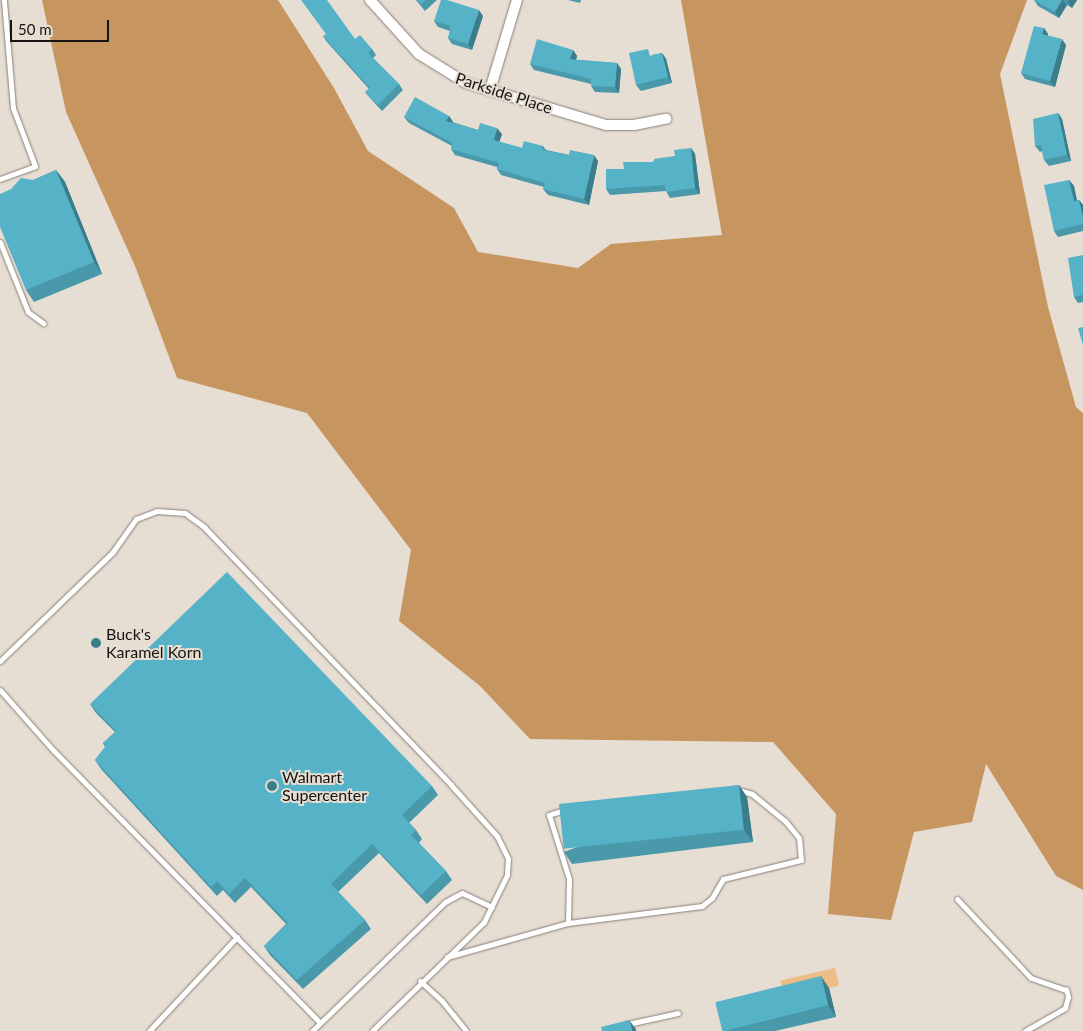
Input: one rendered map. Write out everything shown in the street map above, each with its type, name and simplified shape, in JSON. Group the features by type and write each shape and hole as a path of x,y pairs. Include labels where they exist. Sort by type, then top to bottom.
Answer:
{"street":[{"name":"Parkside Place","path":"370,0 430,63 466,83 606,124 634,125 666,119"},
{"path":"490,90 517,0"}],"lane":[{"path":"0,179 35,166 13,108 2,0"},
{"path":"0,242 28,312 43,323"},
{"path":"0,660 112,553 136,519 157,511 185,513 204,527 497,836 508,859 507,875 484,922 420,981 372,1031"},
{"path":"1,693 54,751 320,1023"},
{"path":"447,957 568,923 702,906 712,898 723,879 801,860 799,838 785,821 743,789 725,790"},
{"path":"568,923 569,879 549,815 569,809"},
{"path":"312,1031 445,902 462,893 492,907"},
{"path":"957,899 1031,978 1066,989 1065,1008 1025,1031"},
{"path":"149,1031 237,937"},
{"path":"420,981 442,1001 466,1031"},
{"path":"624,1025 678,1013"}],"shaded area":[{"path":"42,0 278,0 334,88 368,151 454,208 478,252 578,268 611,244 722,235 681,0 1027,0 1000,74 1048,307 1076,407 1083,413 1083,890 1056,876 986,764 972,822 914,832 891,920 828,914 836,814 773,742 530,739 480,686 399,621 411,550 307,413 177,378 135,266 66,112"},
{"path":"835,968 839,986 784,998 780,981"}],"building":[{"path":"301,0 327,0 355,39 360,35 372,49 368,53 399,84 378,105 365,92 370,88 323,36 326,34"},
{"path":"417,0 426,0 421,4"},
{"path":"441,0 447,0 479,10 468,44 448,38 451,26 434,21"},
{"path":"1034,0 1062,0 1055,12"},
{"path":"1034,26 1044,28 1042,34 1062,39 1050,81 1021,73"},
{"path":"537,39 573,50 570,59 617,63 615,87 591,86 591,79 530,64"},
{"path":"648,49 650,56 662,53 668,77 636,85 629,53"},
{"path":"415,97 449,116 446,121 478,130 480,123 497,128 494,140 522,148 524,141 543,146 542,150 569,155 570,150 594,155 584,199 543,189 545,183 497,169 499,163 451,149 452,143 404,117"},
{"path":"1058,113 1067,155 1044,160 1041,145 1035,146 1033,119"},
{"path":"691,148 695,188 666,192 665,185 606,189 606,169 624,169 623,162 654,162 654,159 675,156 674,150"},
{"path":"56,170 94,262 26,290 0,227 0,194 11,189 21,178 33,180"},
{"path":"1069,180 1074,201 1079,200 1083,224 1054,231 1044,185"},
{"path":"1083,255 1083,295 1074,297 1068,258"},
{"path":"1083,327 1083,345 1078,328"},
{"name":"Walmart Supercenter","path":"227,572 432,786 402,815 416,830 411,835 446,871 421,895 372,844 331,884 365,920 297,980 264,946 288,923 245,878 229,894 217,881 211,887 95,760 106,746 103,743 116,731 90,704"},
{"path":"739,785 744,830 564,849 559,804"},
{"path":"821,976 828,1005 722,1031 715,1002"},
{"path":"629,1020 632,1031 602,1031 601,1027"}],"place":[{"name":"Buck's Karamel Korn","path":"96,643"},
{"name":"Walmart Supercenter","path":"272,786"}]}
